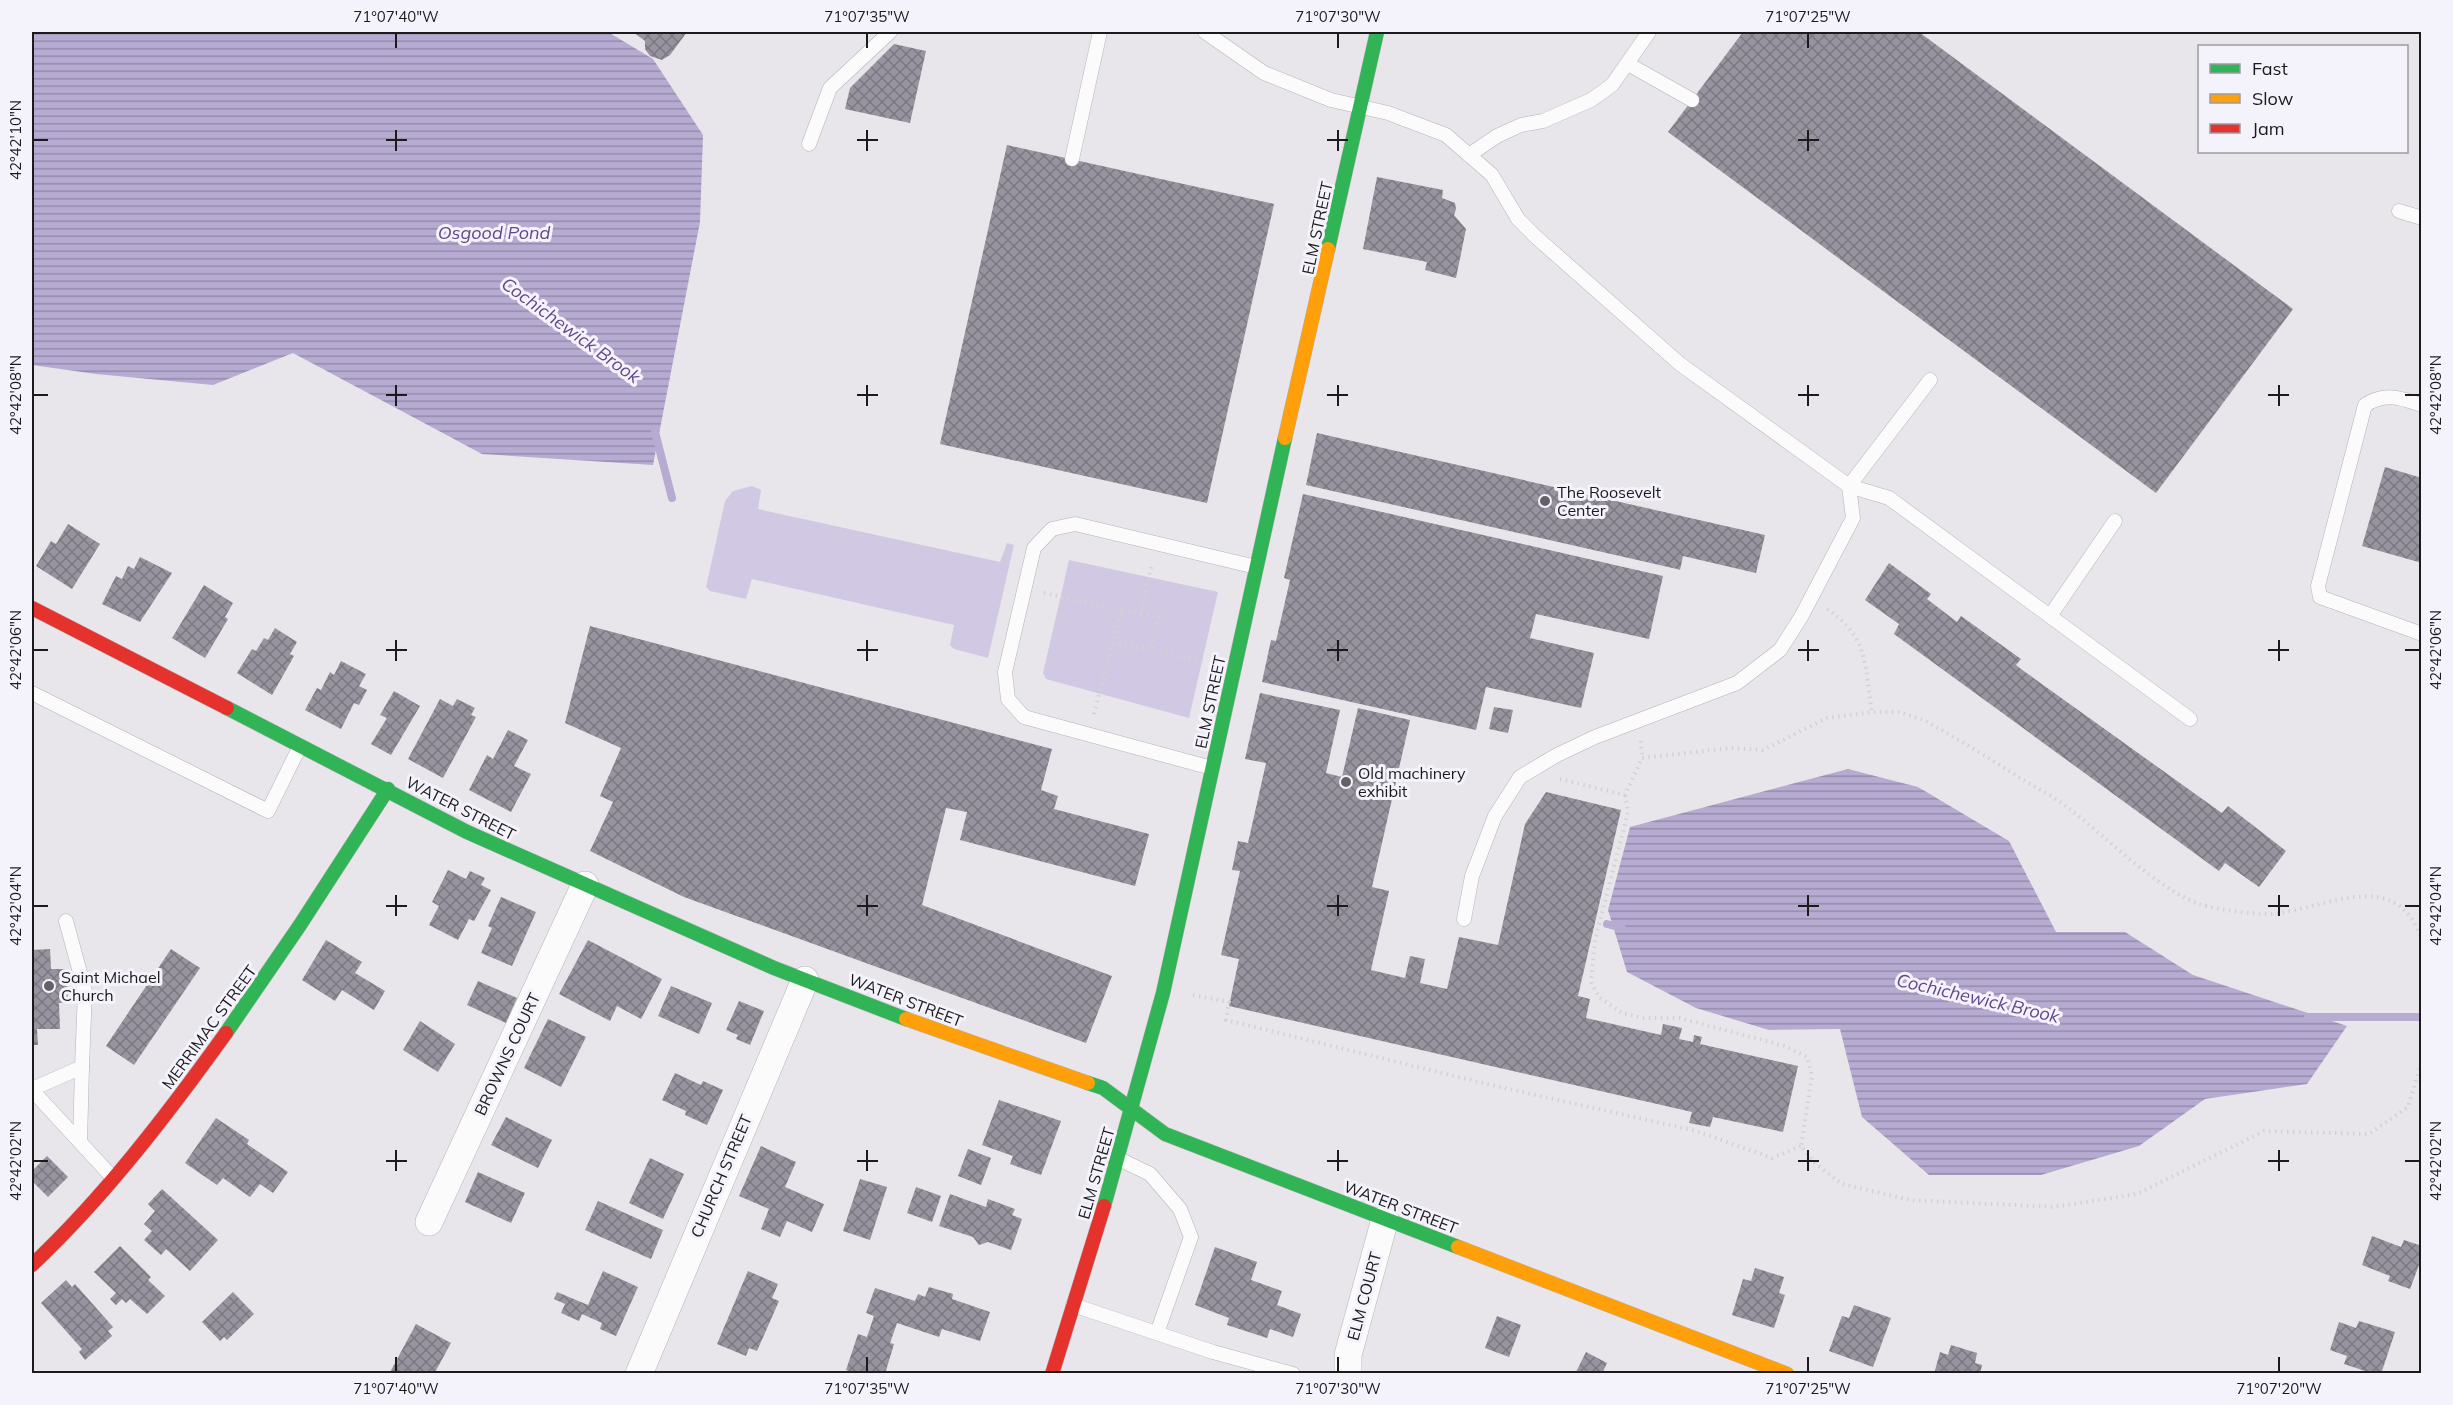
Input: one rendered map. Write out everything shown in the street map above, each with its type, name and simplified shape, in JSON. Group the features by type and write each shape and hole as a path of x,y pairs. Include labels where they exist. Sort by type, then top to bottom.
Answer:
{"street":[{"name":"ELM STREET","path":"1052,1374 1119,1159 1130,1110 1163,993 1256,567 1377,32"},
{"name":"WATER STREET","path":"32,608 388,789 467,832 585,885 805,980 946,1034 1103,1088 1165,1134 1787,1374"},
{"name":"MERRIMAC STREET","path":"32,1265 79,1217 181,1095 244,1009 388,789"},
{"name":"BROWNS COURT","path":"429,1222 585,885"},
{"name":"CHURCH STREET","path":"639,1374 805,980"},
{"name":"ELM COURT","path":"1348,1374 1348,1355 1385,1219"}],"lane":[{"path":"809,144 830,88 890,32"},
{"path":"1072,159 1100,32"},
{"path":"1205,32 1264,73 1331,100 1388,113 1446,135 1492,175 1518,219 1536,237 1672,357 1849,486 1889,498 2190,719"},
{"path":"1469,155 1497,136 1521,125 1543,121 1592,100 1612,85 1648,32"},
{"path":"1628,64 1692,100"},
{"path":"2399,211 2421,218"},
{"path":"1464,919 1472,876 1495,816 1520,777 1557,755 1595,737 1737,683 1780,650 1811,598 1853,518 1849,486 1930,380"},
{"path":"2421,405 2396,397 2377,398 2365,405 2318,585 2320,597 2421,634"},
{"path":"2050,616 2115,521"},
{"path":"1213,768 1024,717 1008,699 1005,672 1034,548 1052,529 1075,524 1256,567"},
{"path":"32,693 268,811 300,746"},
{"path":"66,921 85,991 80,1142"},
{"path":"82,1067 32,1089 113,1178"},
{"path":"1119,1159 1150,1174 1180,1209 1191,1237 1157,1333"},
{"path":"1073,1305 1213,1352 1293,1374"}],"path":[{"path":"1141,614 1156,543"},
{"path":"1024,589 1159,617 1151,650"},
{"path":"1811,598 1840,618 1854,632 1862,649 1872,712"},
{"path":"1089,735 1122,610"},
{"path":"1113,642 1207,662"},
{"path":"2421,939 2415,922 2394,902 2376,895 2319,903 2279,914 2245,912 2199,904 2161,883 2066,806 1972,747 1924,720 1899,712 1872,712 1827,718 1763,750 1731,748 1642,758 1625,795 1628,812 1595,940 1591,982 1599,997 1622,1013 1643,1018 1679,1018 1785,1046 1807,1057 1812,1076 1801,1146 1817,1165 1842,1184 1910,1200 2054,1207 2137,1194 2264,1131 2369,1134 2408,1107 2421,1061"},
{"path":"1530,771 1625,795"},
{"path":"1190,994 1229,1002 1226,1020 1487,1084 1696,1131 1772,1158 1801,1146"}],"shaded area":[{"path":"752,486 761,490 758,509 1000,562 1007,543 1014,545 988,658 954,649 950,645 954,625 752,579 746,599 710,591 706,587 725,501 733,491"},
{"path":"1069,560 1218,592 1189,718 1046,679 1043,673"}],"water":[{"name":"Osgood Pond","path":"32,32 608,32 653,59 703,135 700,222 653,465 482,454 293,353 213,385 96,374 32,365"},
{"path":"1848,769 1918,787 2009,841 2056,932 2125,932 2193,975 2347,1026 2307,1084 2205,1099 2139,1146 2041,1175 1929,1175 1862,1117 1840,1029 1769,1030 1696,1008 1627,972 1608,910 1630,827"}],"building":[{"path":"633,32 687,32 670,55 662,60 650,56 645,49 645,41"},
{"path":"1743,32 1919,32 2293,309 2156,493 1668,132"},
{"path":"894,44 926,51 910,123 845,109 850,88"},
{"path":"1007,145 1274,204 1207,503 940,444"},
{"path":"1377,177 1443,190 1442,198 1455,203 1454,215 1466,229 1456,278 1425,270 1427,262 1363,249"},
{"path":"1317,433 1765,535 1756,573 1683,556 1680,570 1306,485"},
{"path":"2385,467 2422,478 2422,563 2362,546"},
{"path":"1303,494 1663,576 1649,639 1536,614 1530,638 1594,653 1581,708 1486,687 1476,730 1262,682 1271,640 1276,641 1290,580 1284,578"},
{"path":"68,524 100,544 72,589 36,566 51,541 56,544"},
{"path":"140,557 172,573 140,622 102,604 116,576 122,579 128,566 134,569"},
{"path":"1889,563 1931,594 1927,599 1957,622 1961,616 2021,659 2016,665 2021,669 2219,811 2222,813 2228,806 2286,851 2259,887 2225,863 2219,871 1894,634 1899,624 1865,600"},
{"path":"204,585 233,603 225,617 228,619 205,658 172,638"},
{"path":"590,626 1052,749 1041,790 1058,796 1054,809 1149,834 1135,886 960,840 967,812 946,808 922,905 1112,976 1086,1043 684,897 590,851 613,802 600,796 621,748 565,723"},
{"path":"275,628 297,642 290,654 294,656 272,695 237,673 252,649 256,651 264,638 268,640"},
{"path":"341,661 366,674 359,686 367,690 359,705 354,703 341,729 305,710 317,688 321,690 330,672 334,675"},
{"path":"394,691 420,706 391,755 371,744 387,718 380,715"},
{"path":"1260,693 1340,710 1326,773 1342,777 1358,708 1410,720 1372,887 1389,891 1371,970 1405,978 1410,956 1425,959 1420,983 1447,989 1459,937 1498,945 1525,824 1546,792 1621,810 1578,996 1590,999 1586,1018 1661,1035 1663,1024 1682,1028 1679,1039 1693,1042 1694,1035 1702,1037 1700,1044 1798,1066 1783,1132 1713,1117 1710,1127 1689,1123 1692,1112 1229,1006 1239,959 1221,955 1240,871 1232,870 1238,841 1248,843 1266,763 1245,759"},
{"path":"440,699 453,706 457,699 475,708 471,715 476,717 443,778 408,759"},
{"path":"1494,707 1513,710 1508,733 1489,729"},
{"path":"508,730 528,740 514,766 531,774 511,812 469,790 487,755 493,759"},
{"path":"448,870 466,879 470,871 485,878 481,885 491,890 474,921 469,919 458,940 429,925 439,906 432,902"},
{"path":"501,897 536,912 512,966 481,953 492,928 488,926"},
{"path":"326,940 362,962 355,973 385,991 374,1010 342,990 335,1001 302,980"},
{"path":"588,940 662,979 641,1019 617,1006 610,1021 559,994"},
{"name":"Saint Michael Church","path":"50,949 51,969 67,969 68,1003 59,1003 60,1029 37,1029 38,1045 32,1045 32,950"},
{"path":"171,949 200,968 134,1065 106,1046"},
{"path":"478,981 517,998 506,1023 467,1005"},
{"path":"671,986 712,1003 699,1034 658,1016"},
{"path":"739,1001 764,1011 750,1045 736,1039 738,1035 726,1030"},
{"path":"548,1019 586,1037 561,1087 524,1068"},
{"path":"420,1021 455,1044 438,1072 403,1050"},
{"path":"675,1073 701,1085 703,1081 723,1090 707,1125 685,1115 686,1111 662,1100"},
{"path":"999,1100 1061,1121 1041,1175 1010,1164 1013,1156 982,1145"},
{"path":"506,1117 552,1140 538,1168 491,1145"},
{"path":"216,1118 249,1140 247,1144 288,1172 273,1193 260,1184 250,1197 223,1178 217,1185 185,1163"},
{"path":"761,1146 796,1162 785,1187 824,1204 812,1232 787,1221 780,1237 761,1229 769,1209 739,1196"},
{"path":"968,1149 991,1158 981,1185 958,1176"},
{"path":"47,1156 68,1177 48,1197 32,1181 32,1171"},
{"path":"650,1158 684,1174 663,1219 629,1203"},
{"path":"478,1172 525,1193 511,1223 465,1202"},
{"path":"860,1179 887,1187 870,1240 843,1231"},
{"path":"916,1187 941,1196 932,1222 907,1213"},
{"path":"162,1189 218,1240 190,1271 166,1249 161,1255 144,1240 152,1231 144,1224 155,1211 148,1204"},
{"path":"950,1194 986,1207 988,1199 1015,1209 1012,1215 1022,1219 1011,1250 988,1242 979,1245 973,1237 939,1226"},
{"path":"598,1201 663,1230 651,1259 585,1230"},
{"path":"2372,1236 2401,1247 2404,1240 2422,1246 2422,1257 2410,1289 2388,1281 2390,1276 2362,1265"},
{"path":"120,1246 151,1277 148,1280 165,1296 147,1314 130,1299 126,1303 122,1299 116,1305 110,1299 116,1293 94,1272"},
{"path":"1215,1247 1257,1262 1251,1280 1282,1291 1277,1305 1301,1314 1293,1337 1270,1329 1267,1338 1227,1325 1229,1318 1195,1305"},
{"path":"1755,1268 1784,1277 1779,1293 1785,1295 1774,1328 1732,1315 1743,1279 1751,1281"},
{"path":"603,1271 638,1287 616,1336 600,1329 602,1323 582,1314 579,1321 561,1313 565,1304 554,1299 557,1292 588,1305"},
{"path":"748,1271 778,1284 772,1298 779,1301 757,1351 749,1348 746,1356 717,1344"},
{"path":"66,1280 72,1287 75,1284 113,1327 108,1331 112,1336 85,1360 79,1352 82,1349 41,1303"},
{"path":"929,1287 953,1294 952,1299 990,1312 980,1341 942,1329 939,1337 897,1323 890,1343 894,1344 885,1374 857,1374 846,1370 858,1334 867,1337 874,1316 866,1313 875,1288 915,1301 918,1294 925,1297"},
{"path":"233,1292 254,1314 227,1340 224,1337 220,1341 202,1322"},
{"path":"1854,1305 1891,1318 1873,1367 1829,1351 1842,1316 1849,1318"},
{"path":"1497,1316 1521,1325 1509,1357 1485,1348"},
{"path":"2359,1321 2395,1332 2381,1374 2374,1374 2344,1364 2347,1356 2330,1350 2339,1322 2356,1328"},
{"path":"416,1324 451,1343 434,1374 389,1374"},
{"path":"1951,1345 1977,1353 1975,1363 1982,1365 1980,1374 1934,1374 1940,1352 1948,1355"},
{"path":"1586,1352 1607,1363 1602,1374 1575,1374"}],"waterway":[{"name":"Cochichewick Brook","path":"655,432 672,498"},
{"name":"Cochichewick Brook","path":"1607,924 1622,928"},
{"name":"Cochichewick Brook","path":"2308,1017 2422,1017"}],"traffic: fast":[{"path":"1328,249 1377,32"},
{"path":"1104,1206 1163,993 1285,438"},
{"path":"227,708 467,832 774,968 906,1019"},
{"path":"226,1033 300,925 388,789"},
{"path":"1088,1083 1103,1088 1165,1134 1458,1247"}],"traffic: slow":[{"path":"1285,438 1328,249"},
{"path":"906,1019 1088,1083"},
{"path":"1458,1247 1787,1374"}],"traffic: jam":[{"path":"32,608 227,708"},
{"path":"32,1265 110,1183 226,1033"},
{"path":"1052,1374 1104,1206"}],"place":[{"name":"The Roosevelt Center","path":"1545,501"},
{"name":"Old machinery exhibit","path":"1346,782"},
{"name":"Saint Michael Church","path":"49,986"}]}
